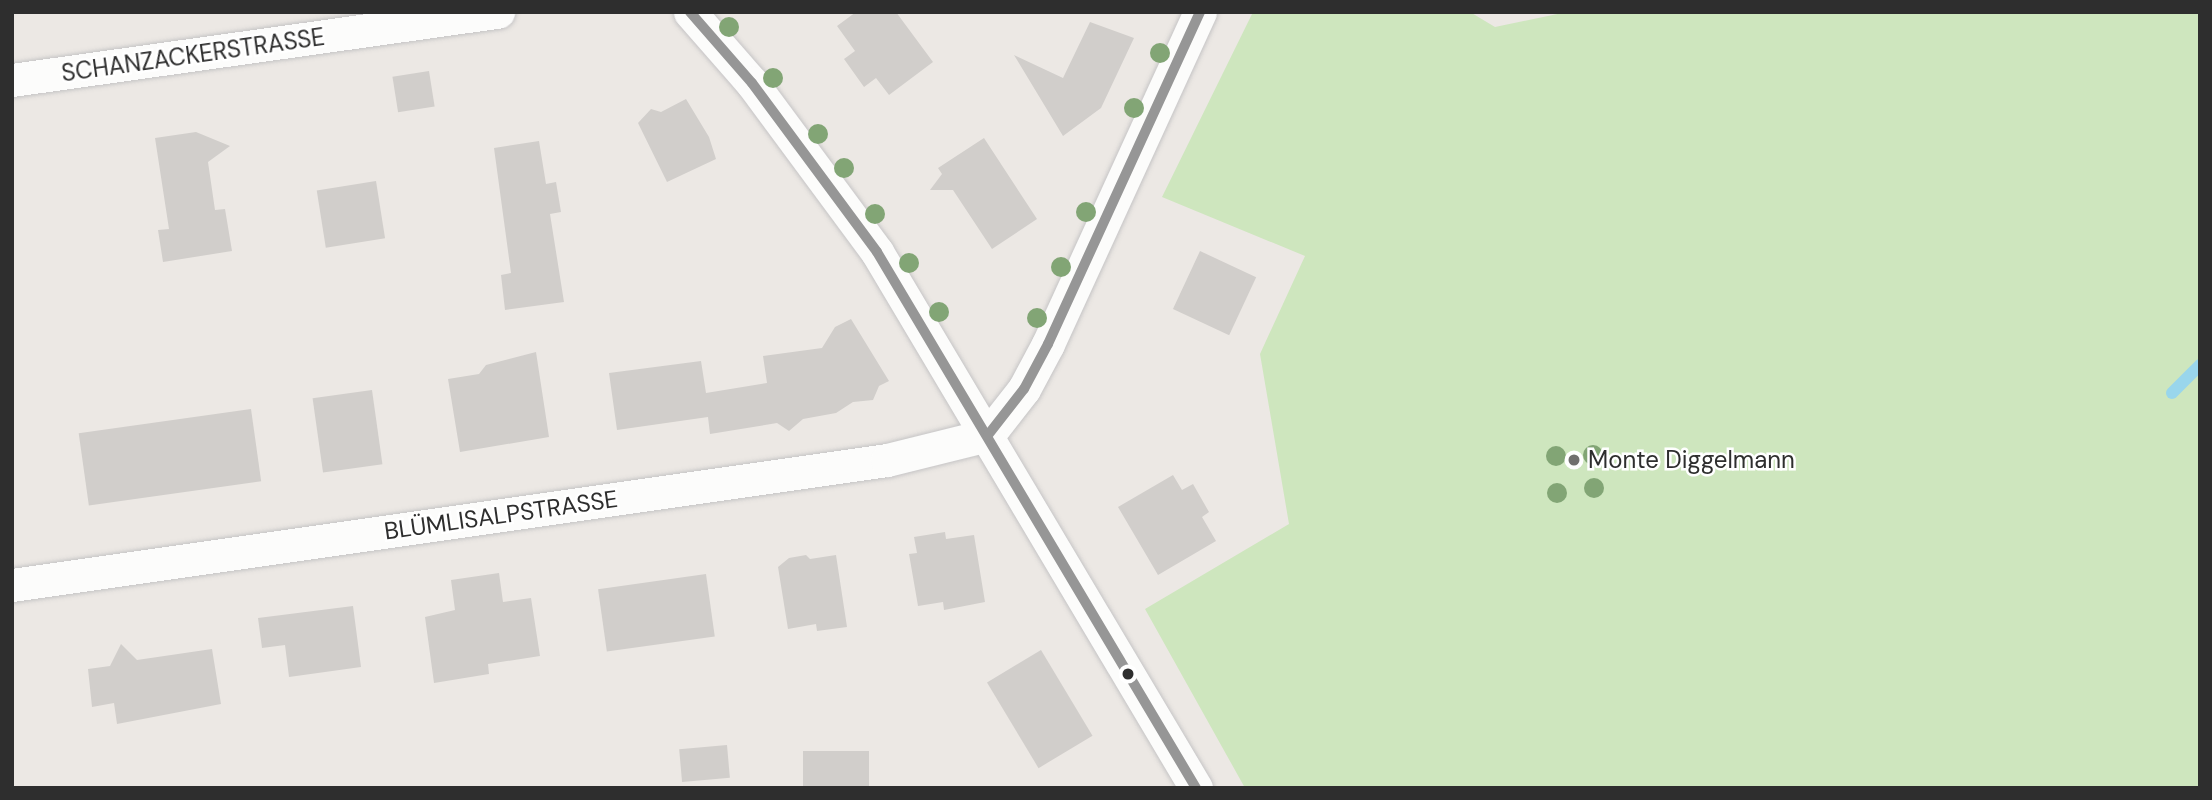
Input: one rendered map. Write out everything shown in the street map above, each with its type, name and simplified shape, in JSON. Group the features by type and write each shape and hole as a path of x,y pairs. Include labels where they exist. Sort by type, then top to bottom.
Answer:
{"street":[{"name":"SCHANZACKERSTRASSE","path":"12,80 498,12"},
{"path":"690,12 752,83 877,252 1196,788"},
{"path":"988,435 1024,389 1048,344 1200,12"},
{"name":"BLÜMLISALPSTRASSE","path":"12,585 887,460 988,435"}],"green space":[{"path":"1253,12 1470,12 1495,27 1567,12 2200,12 2200,788 1245,788 1145,609 1289,524 1260,354 1305,256 1162,197"}],"building":[{"path":"856,12 896,12 933,62 889,95 876,78 864,87 844,59 855,51 837,26"},
{"path":"1090,22 1134,38 1101,108 1063,136 1014,55 1063,78"},
{"path":"429,71 435,107 398,112 392,77"},
{"path":"686,99 709,137 716,159 667,182 638,123 651,109 661,112"},
{"path":"196,132 230,146 208,162 215,210 225,209 232,251 163,262 158,230 169,229 155,138"},
{"path":"984,138 1037,219 992,249 953,190 930,190 942,174 938,168"},
{"path":"539,141 546,184 556,182 561,212 550,214 564,302 505,310 501,275 511,273 494,148"},
{"path":"376,181 385,238 326,248 317,190"},
{"path":"1200,251 1256,277 1229,335 1173,309"},
{"path":"851,319 889,381 879,386 873,400 853,402 836,413 803,419 789,431 777,423 710,434 708,417 617,430 609,373 701,361 706,393 767,383 763,356 822,348 835,327"},
{"path":"536,352 549,437 460,452 448,379 479,374 486,365"},
{"path":"372,390 382,464 323,473 313,398"},
{"path":"251,409 261,481 89,506 79,433"},
{"path":"1173,475 1182,490 1193,484 1209,512 1202,517 1216,541 1158,575 1118,507"},
{"path":"945,532 946,539 974,535 985,602 944,610 943,602 918,606 909,554 917,553 914,537"},
{"path":"806,555 810,559 836,555 847,627 817,631 816,624 788,629 778,567 789,558"},
{"path":"499,573 503,602 531,598 540,656 488,664 489,674 434,683 425,617 455,610 451,580"},
{"path":"706,574 715,636 607,652 598,589"},
{"path":"353,606 361,667 289,677 285,645 262,648 258,618"},
{"path":"121,644 137,660 212,649 221,704 117,724 114,703 92,707 88,669 110,666"},
{"path":"1041,650 1093,736 1039,768 987,682"},
{"path":"727,745 730,778 682,782 679,749"},
{"path":"803,751 869,751 869,788 803,788"}],"waterway":[{"path":"2172,393 2200,365"}],"transit line":[{"path":"690,12 752,83 877,252 1196,788"},
{"path":"988,435 1024,389 1048,344 1200,12"}],"place":[{"name":"Monte Diggelmann","path":"1574,460"}]}
